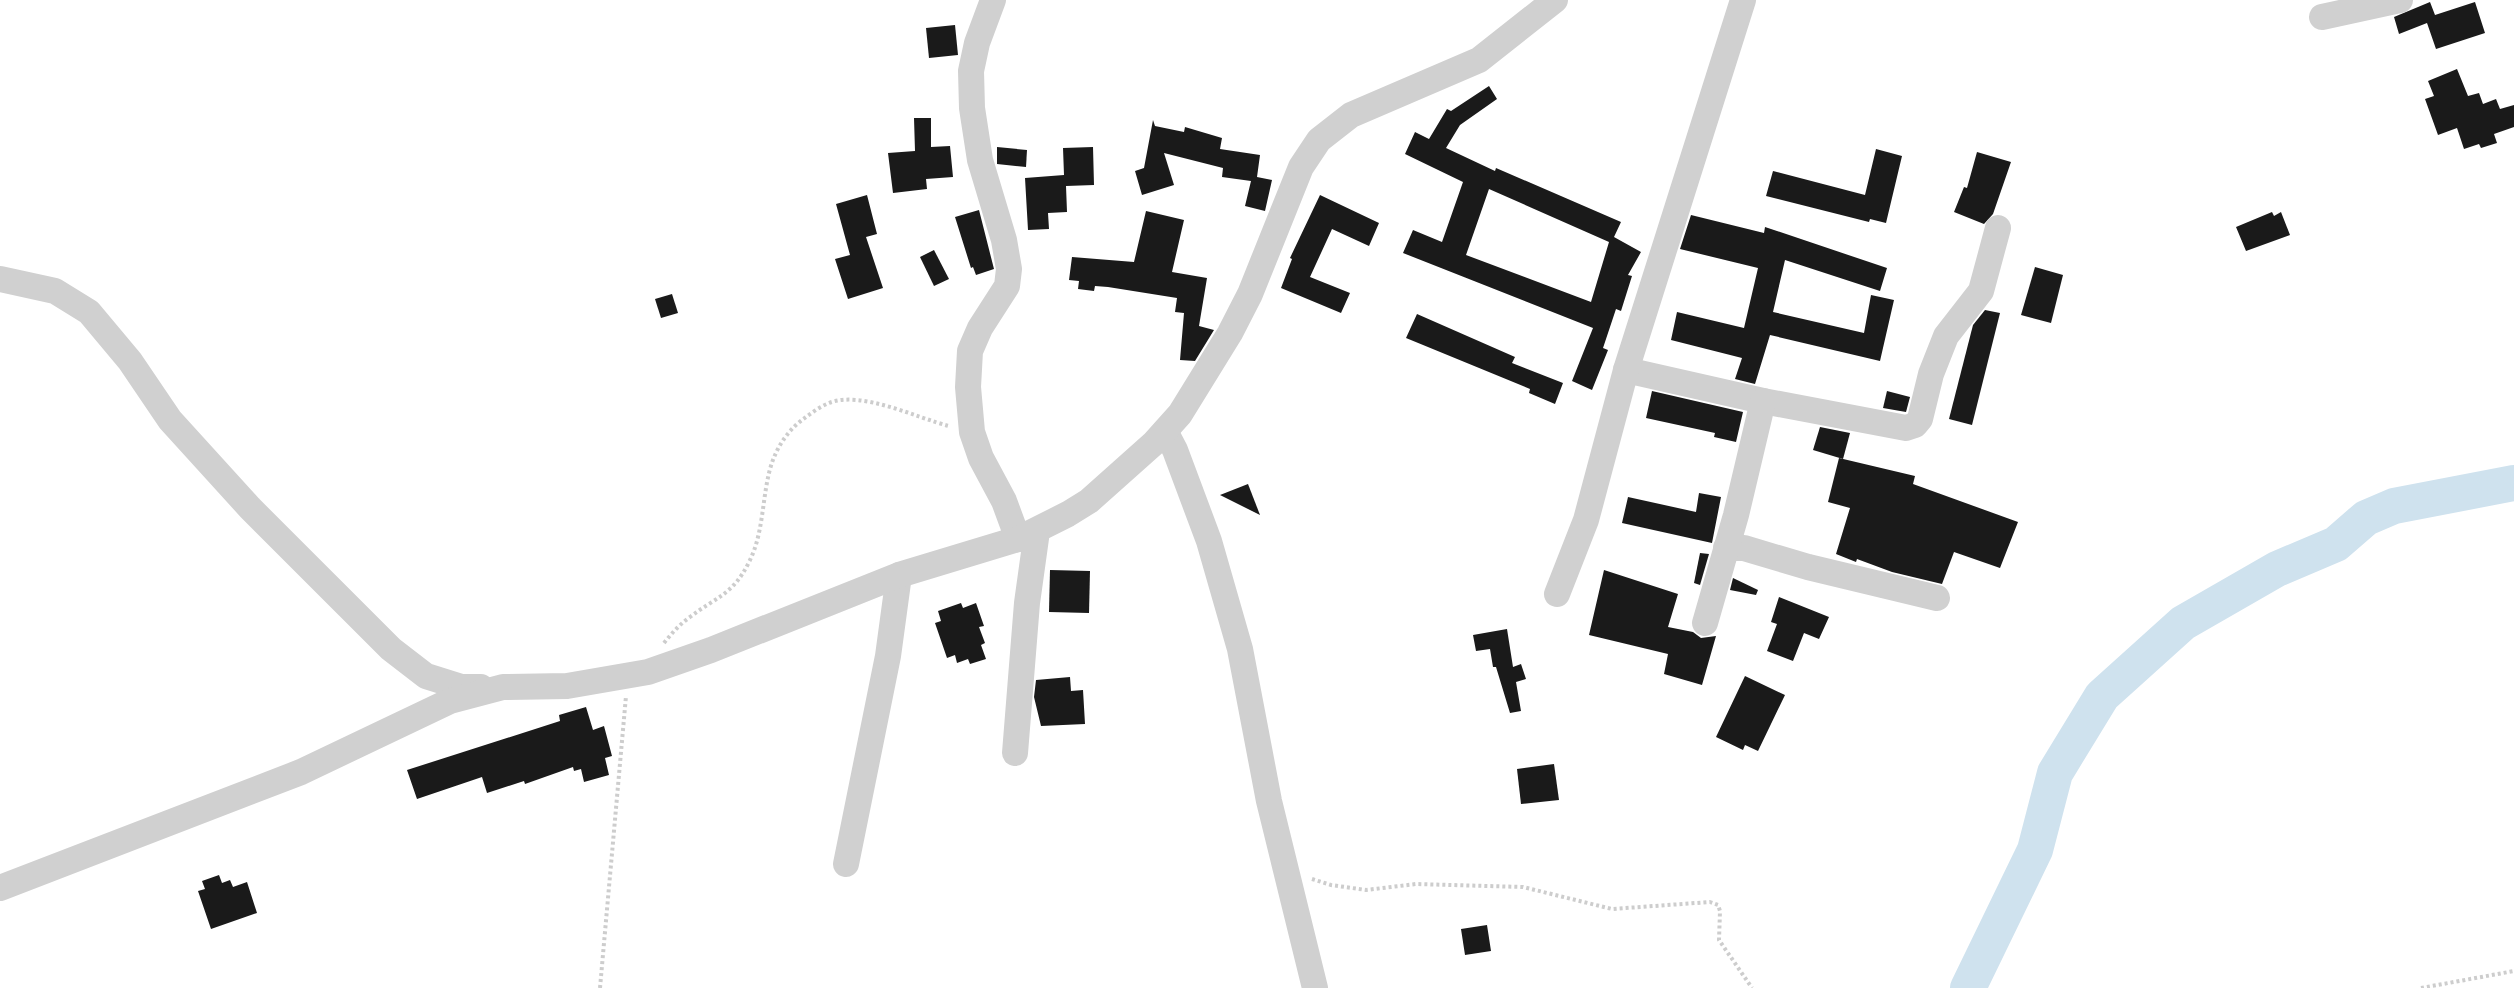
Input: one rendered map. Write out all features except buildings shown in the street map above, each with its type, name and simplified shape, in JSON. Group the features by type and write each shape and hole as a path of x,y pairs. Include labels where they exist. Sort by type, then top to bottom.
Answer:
{"street":[{"path":"993,0 977,43 971,71 972,108 980,160 1004,240 1009,269 1007,286 980,328 970,351 968,365 972,432 981,458 1004,501 1027,535 1027,603 1015,753"},
{"path":"0,279 55,291 89,312 130,361 171,420 250,508 391,649 426,676 461,687 503,687 567,686 638,675 702,654 899,575 1027,535 1089,501 1165,431 1180,414 1230,333 1250,294 1300,167 1319,140 1351,115 1479,60 1555,0"},
{"path":"1557,594 1586,520 1626,370 1743,0"},
{"path":"2322,16 2400,0"},
{"path":"1626,370 1763,401 1906,428 1915,425 1920,419 1931,374 1946,336 1980,291 1998,228"},
{"path":"1705,623 1763,401"},
{"path":"1165,431 1176,450 1209,541 1240,649 1285,870 1315,988"},
{"path":"1726,548 1744,548 1808,567 1937,598"},
{"path":"846,864 888,657 899,575"},
{"path":"0,888 301,772 450,701 503,687"}],"path":[{"path":"600,988 615,835 621,736 638,675 677,628 691,615 724,596 741,576 758,537 774,457 785,436 802,420 831,402 847,400 884,406 972,432"},
{"path":"1285,870 1331,885 1366,890 1416,884 1523,887 1612,909 1710,902 1718,905 1720,911 1719,940 1752,988"},
{"path":"2421,988 2514,971"}],"waterway":[{"path":"1968,988 2035,850 2055,773 2102,696 2183,623 2277,569 2336,544 2366,518 2394,506 2514,483"}]}
